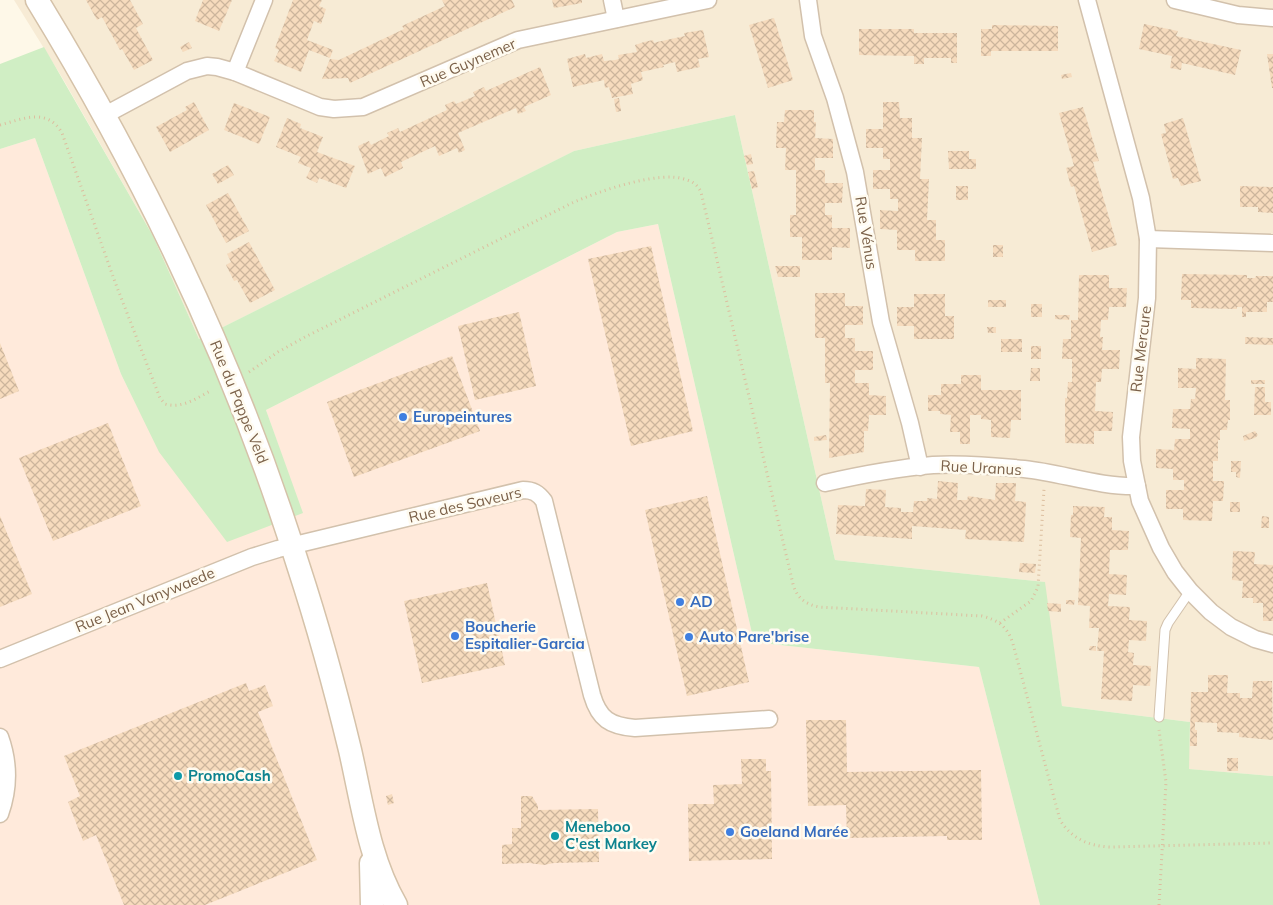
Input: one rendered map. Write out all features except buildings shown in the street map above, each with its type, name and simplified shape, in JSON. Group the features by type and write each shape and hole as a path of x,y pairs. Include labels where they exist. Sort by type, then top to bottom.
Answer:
{"street":[{"name":"Rue du Pappe Veld","path":"37,0 105,116 160,221 232,382 260,454 292,546 333,684 368,832 383,878 396,905"},
{"path":"235,72 264,0"},
{"path":"612,0 616,19"},
{"name":"Rue Guynemer","path":"105,116 195,68 217,66 313,104 334,110 356,109 380,101 518,40 708,0"},
{"name":"Rue Vénus","path":"808,0 813,36 835,98 855,172 880,322 910,423 920,466"},
{"name":"Rue Mercure","path":"1087,0 1142,198 1148,239 1147,298 1131,430 1132,461 1144,511 1161,548 1175,572 1190,591 1211,612 1231,627 1255,639 1273,644"},
{"path":"1174,0 1231,14 1273,18"},
{"path":"1148,239 1273,243"},
{"name":"Rue Uranus","path":"825,483 863,475 935,465 1045,472 1108,485 1137,486"},
{"name":"Rue des Saveurs","path":"292,546 523,490 535,492 544,501 592,695 598,710 604,718 617,725 635,728 769,719"},
{"name":"Rue Jean Vanywaede","path":"0,658 252,557 292,546"},
{"path":"0,737 6,757 7,780 0,814"},
{"name":"Rue du Pappe Veld","path":"368,832 372,905"}],"lane":[{"path":"1159,717 1165,630 1190,591"}],"path":[{"path":"0,125 27,118 41,117 54,121 62,132 115,282 157,391 165,404 171,406 186,404 232,382 305,337 592,194 632,183 667,177 686,179 693,182 701,192 774,510 798,597 810,605 819,607 976,615 991,618 1000,623 1006,629 1013,644 1058,813 1064,827 1084,843 1092,846 1110,847 1273,843"},
{"path":"1000,623 1031,601 1038,587 1045,472"},
{"path":"1159,717 1159,732 1166,782 1159,905"}],"shaded area":[{"path":"14,0 1273,0 1273,776 1188,769 1190,722 1062,706 1044,582 835,560 735,115 574,151 199,339 153,236 63,79"},
{"path":"35,138 121,374 138,408 302,513 266,410 617,232 658,224 754,642 979,667 1040,905 0,905 0,149"}],"green space":[{"path":"44,47 153,236 199,339 574,151 735,115 835,560 1045,582 1062,706 1190,722 1189,769 1273,776 1273,905 1040,905 979,667 754,642 658,224 617,232 266,410 303,513 227,542 159,452 121,374 35,138 0,149 0,64"}],"place":[{"name":"Europeintures","path":"403,417"},
{"name":"AD","path":"680,602"},
{"name":"Boucherie Espitalier-Garcia","path":"455,636"},
{"name":"Auto Pare'brise","path":"689,637"},
{"name":"PromoCash","path":"178,776"},
{"name":"Goeland Marée","path":"730,832"},
{"name":"Meneboo C'est Markey","path":"555,836"}]}
